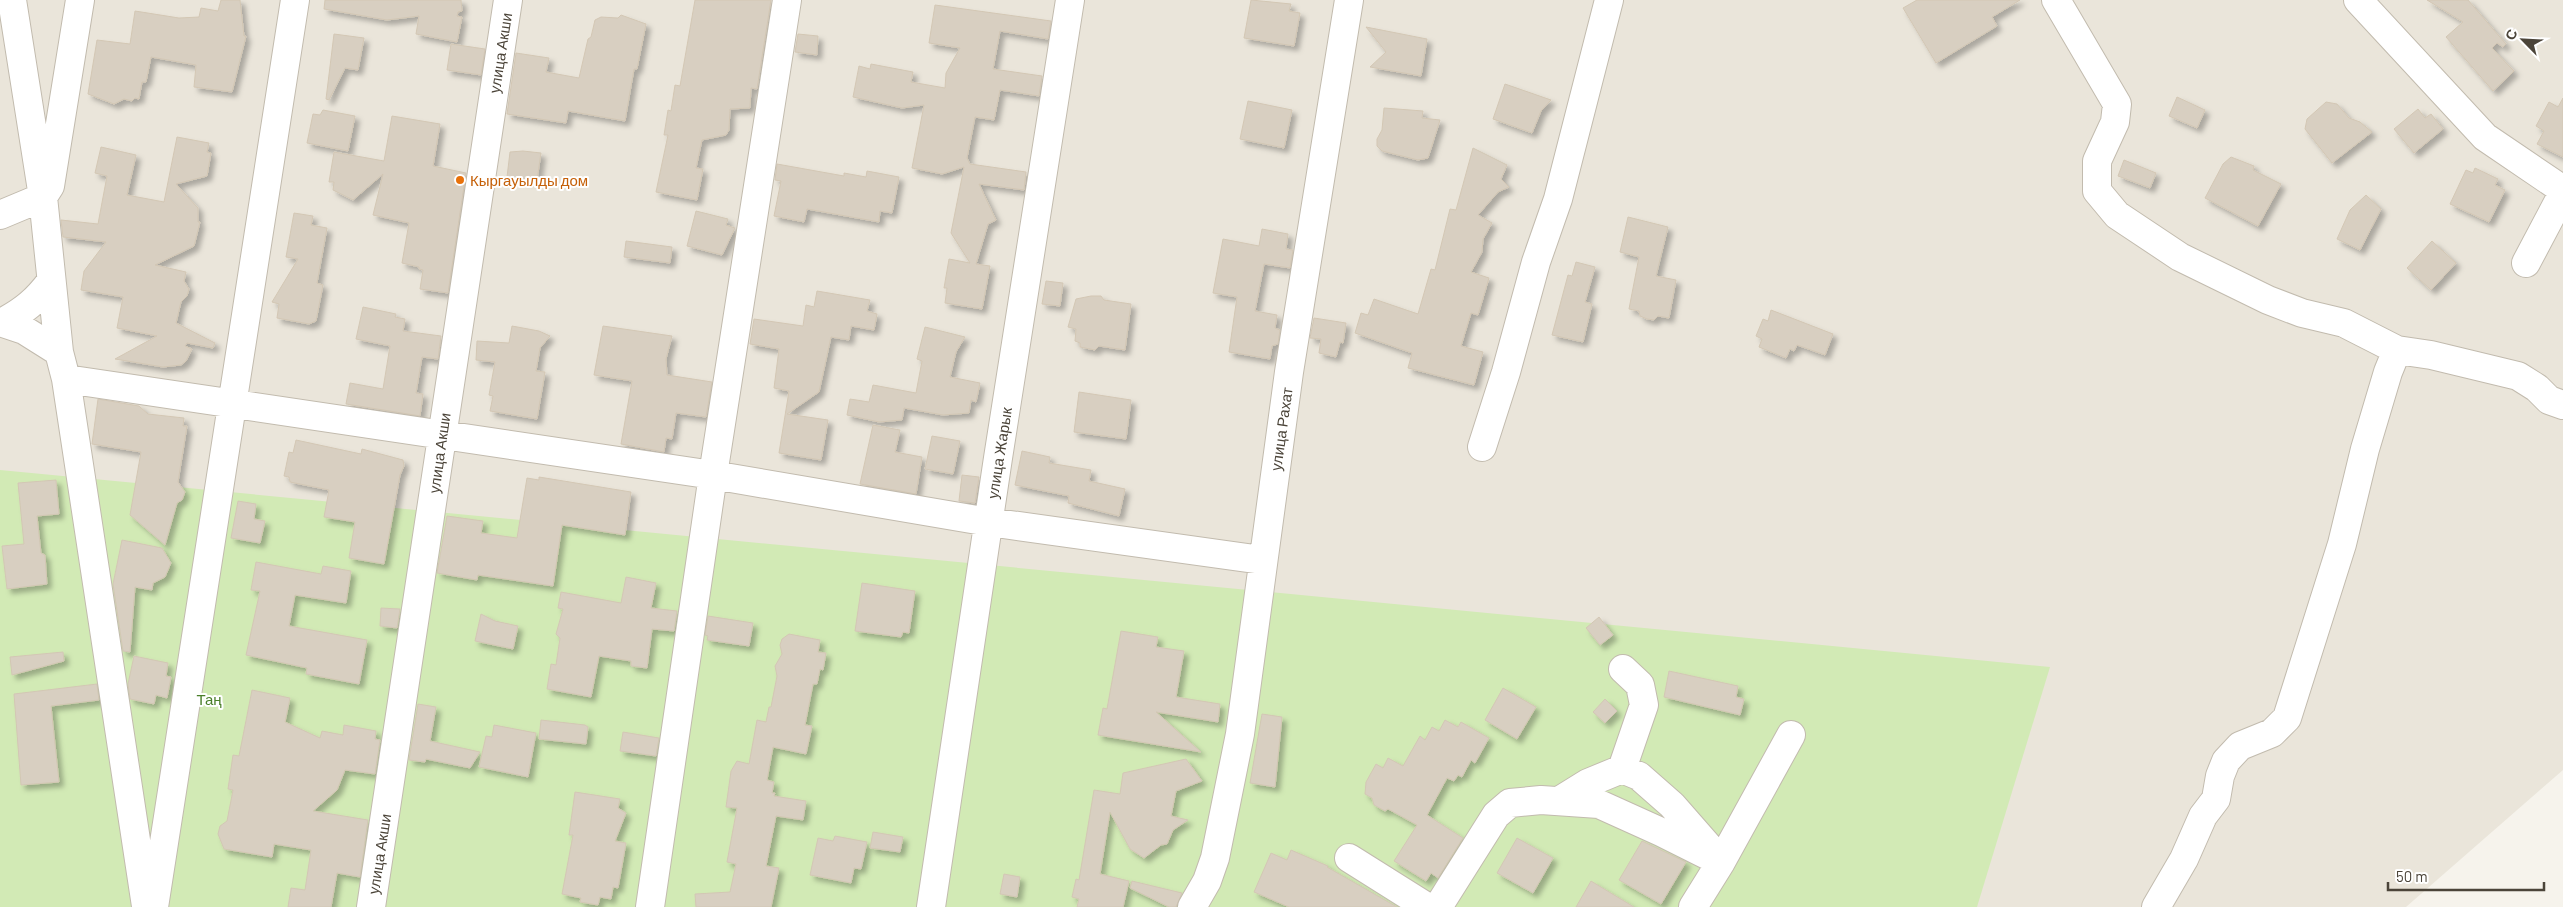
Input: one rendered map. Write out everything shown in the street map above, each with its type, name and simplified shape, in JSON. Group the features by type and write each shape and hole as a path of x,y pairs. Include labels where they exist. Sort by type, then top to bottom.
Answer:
{"street":[{"path":"12,0 43,197 59,352 66,379 146,907"},
{"path":"0,215 43,197 50,186 80,0"},
{"path":"154,907 295,0"},
{"name":"улица Акши","path":"371,907 508,0"},
{"path":"650,907 713,475 787,0"},
{"name":"улица Жарык","path":"931,907 1070,0"},
{"name":"улица Рахат","path":"1192,907 1207,881 1215,858 1240,734 1262,560 1289,372 1349,0"},
{"path":"1482,447 1506,372 1536,262 1558,199 1609,0"},
{"path":"2056,0 2118,104 2115,122 2097,161 2097,191 2116,215 2180,257 2268,300 2302,314 2344,323 2397,350 2431,355 2518,376 2537,388 2549,400 2563,405"},
{"path":"2358,0 2485,136 2563,191 2526,262"},
{"path":"1,322 23,312 39,298 52,281"},
{"path":"1,322 24,330 59,352"},
{"path":"2156,907 2184,859 2203,816 2216,799 2220,776 2226,761 2240,746 2272,733 2287,718 2342,544 2364,449 2382,389 2397,350"},
{"path":"66,379 232,402 713,475 989,522 1262,560"},
{"path":"1622,770 1644,705 1640,685 1623,669"},
{"path":"1693,907 1721,862 1792,735"},
{"path":"1559,801 1588,783 1622,770 1639,776 1672,805 1721,862"},
{"path":"1438,907 1496,815 1510,804 1541,800 1599,804 1721,862"},
{"path":"1349,858 1427,907"}],"shaded area":[{"path":"0,0 2563,0 2563,770 2406,907 0,907"}],"green space":[{"name":"Таң","path":"0,470 2050,667 1977,907 0,907"}],"building":[{"path":"221,0 240,0 244,36 246,36 232,92 194,87 196,65 151,57 146,82 142,82 139,99 135,98 132,101 124,99 114,104 88,94 97,40 130,44 135,11 179,18 199,17 201,8 218,11"},
{"path":"325,0 461,0 462,11 458,12 457,16 462,17 457,42 416,34 419,16 387,20 324,9"},
{"path":"695,0 771,0 757,89 751,88 750,108 730,109 729,130 726,135 702,140 696,168 703,169 697,200 656,192 668,135 664,135 668,110 671,111 675,85 680,86"},
{"path":"1251,0 1291,4 1289,11 1300,13 1294,46 1244,38"},
{"path":"1917,0 2020,0 1992,17 1997,26 1936,63 1903,8"},
{"path":"2427,0 2468,0 2506,44 2503,47 2497,43 2492,48 2514,71 2493,91 2446,37 2463,22"},
{"path":"935,5 1051,21 1048,39 1000,31 993,69 1042,76 1039,96 1000,90 994,120 975,117 967,158 970,164 1026,172 1024,190 979,184 996,220 988,224 976,264 990,266 982,309 945,303 947,288 944,288 949,259 970,263 951,233 964,167 942,174 912,168 924,105 902,108 853,97 859,66 870,69 871,64 913,72 911,82 945,88 946,73 960,48 929,43"},
{"path":"621,15 646,24 637,69 634,69 625,121 568,111 566,123 507,114 516,53 549,58 546,72 579,78 588,39 591,37 595,20 601,17 618,18"},
{"path":"1366,27 1427,39 1421,76 1370,67 1386,52"},
{"path":"334,34 364,38 358,70 345,68 329,100 326,99"},
{"path":"798,34 818,36 817,55 795,52"},
{"path":"451,44 485,49 481,75 447,70"},
{"path":"1505,84 1551,100 1541,111 1532,133 1493,119"},
{"path":"2177,97 2205,110 2197,128 2169,116"},
{"path":"2563,98 2563,157 2537,144 2544,131 2536,126 2549,102 2558,107"},
{"path":"1248,101 1292,110 1284,148 1240,139"},
{"path":"2326,102 2337,104 2349,118 2360,122 2372,132 2332,163 2305,129 2307,119"},
{"path":"1384,108 1423,111 1422,118 1440,120 1428,158 1418,160 1382,151 1377,146 1377,139 1382,130"},
{"path":"2418,109 2425,118 2431,114 2443,129 2414,153 2394,129"},
{"path":"323,110 355,116 348,151 307,143 313,114 320,115"},
{"path":"392,116 440,124 433,166 466,173 448,293 420,289 423,270 419,269 419,267 402,263 409,223 373,215 383,174 353,200 333,190 334,182 329,182 334,152 384,161"},
{"path":"177,137 209,143 207,152 211,153 207,176 176,184 198,208 198,222 200,222 194,246 155,265 186,272 184,281 189,289 187,296 181,302 176,323 215,343 213,348 187,343 185,346 192,349 186,361 181,365 163,367 115,359 157,336 117,328 123,297 81,290 84,271 106,242 63,237 61,220 98,224 107,176 95,173 101,147 136,155 127,195 164,202"},
{"path":"1473,148 1507,165 1501,179 1509,187 1498,192 1478,215 1492,223 1483,239 1482,252 1471,272 1489,278 1478,315 1471,313 1461,346 1483,352 1474,385 1408,368 1412,353 1355,333 1361,313 1368,315 1374,299 1418,314 1431,269 1435,270 1450,209 1456,210"},
{"path":"510,152 541,153 537,180 507,177"},
{"path":"2231,157 2254,166 2253,170 2281,184 2258,226 2205,198 2223,164"},
{"path":"2124,160 2156,173 2150,188 2118,176"},
{"path":"777,164 844,176 844,173 866,177 867,171 899,177 892,213 880,211 879,222 807,209 804,222 774,216 781,181 775,180"},
{"path":"2475,168 2498,179 2495,185 2505,190 2489,222 2450,204 2466,170 2473,173"},
{"path":"2366,195 2381,209 2360,250 2337,239 2350,210"},
{"path":"696,211 728,219 726,225 735,228 722,255 687,246"},
{"path":"294,213 313,216 311,225 327,228 317,283 323,285 316,321 309,324 277,318 279,304 272,302 298,259 286,257"},
{"path":"1628,217 1668,227 1656,276 1676,280 1669,318 1658,316 1654,320 1647,319 1640,316 1639,311 1629,309 1639,257 1620,252"},
{"path":"1262,229 1288,234 1286,249 1293,250 1290,268 1264,264 1255,311 1277,315 1275,328 1280,330 1278,344 1272,346 1270,359 1229,352 1237,297 1213,293 1223,239 1259,246"},
{"path":"626,241 672,247 670,263 624,257"},
{"path":"2432,241 2456,263 2431,290 2407,268"},
{"path":"1576,262 1595,267 1585,302 1592,304 1583,342 1552,335 1568,275 1572,276"},
{"path":"1046,281 1063,283 1060,306 1042,304"},
{"path":"817,291 870,300 867,311 877,314 874,330 851,326 849,340 831,337 819,392 787,414 828,420 821,460 779,453 789,391 774,388 779,349 750,344 754,319 803,326 806,305 814,307"},
{"path":"1101,296 1104,300 1131,304 1125,350 1099,346 1095,350 1080,347 1080,343 1075,341 1076,329 1068,327 1076,299"},
{"path":"363,307 396,314 395,317 405,319 403,331 441,336 438,359 422,357 416,393 423,394 420,416 346,404 350,383 383,389 390,346 356,339"},
{"path":"1771,310 1833,334 1825,355 1797,345 1794,351 1790,349 1786,358 1759,347 1762,339 1756,336 1763,319 1768,321"},
{"path":"1314,318 1346,323 1343,343 1340,342 1336,357 1319,353 1321,339 1310,338"},
{"path":"512,326 539,331 550,336 540,348 536,371 545,372 537,419 490,411 493,396 489,395 495,362 476,360 477,341 509,343"},
{"path":"603,326 672,336 666,359 667,375 712,382 706,417 676,413 672,439 666,438 664,452 621,444 632,381 594,375"},
{"path":"925,327 965,337 956,352 950,377 980,383 976,402 971,400 969,413 943,415 904,408 902,420 879,422 847,415 850,399 869,402 873,385 916,393 922,361 917,359"},
{"path":"1079,392 1131,400 1126,439 1074,432"},
{"path":"98,399 139,406 148,414 184,418 183,426 187,426 178,482 185,492 182,500 177,503 165,545 130,515 141,452 92,444"},
{"path":"873,425 900,430 895,452 922,457 916,494 860,484"},
{"path":"932,436 960,441 953,474 925,469"},
{"path":"296,440 361,454 362,449 403,460 404,466 400,475 384,564 349,558 355,522 324,517 329,490 290,482 289,477 284,476 289,452 293,453"},
{"path":"1022,451 1050,457 1049,463 1091,470 1089,481 1125,489 1119,516 1068,503 1069,496 1015,485"},
{"path":"962,475 979,477 975,503 959,501"},
{"path":"539,477 631,492 625,535 562,525 553,586 478,575 477,580 437,573 447,516 483,521 481,533 517,538 527,478 539,480"},
{"path":"56,480 59,514 37,516 41,553 45,555 47,584 7,589 2,546 24,544 18,483"},
{"path":"238,501 256,504 254,519 265,521 260,543 231,538"},
{"path":"122,540 162,548 171,563 165,577 153,583 152,590 135,587 130,652 123,651 113,584"},
{"path":"256,562 321,574 323,566 351,571 346,603 295,595 289,626 367,640 359,684 306,674 307,668 246,655 260,591 251,590"},
{"path":"626,577 656,583 651,608 677,611 674,631 652,629 647,668 631,666 631,661 599,656 591,697 547,689 551,664 556,665 560,638 556,634 563,609 558,608 561,592 621,603"},
{"path":"862,583 915,591 909,633 903,632 901,637 855,631"},
{"path":"381,608 400,609 397,628 380,626"},
{"path":"481,614 495,621 518,626 513,649 475,641"},
{"path":"708,616 753,623 749,646 707,640 708,636 705,635"},
{"path":"1599,617 1613,635 1600,645 1586,628"},
{"path":"1121,631 1158,637 1156,647 1184,651 1176,697 1220,704 1218,722 1156,712 1201,752 1098,735 1103,708 1107,709"},
{"path":"789,634 820,640 818,652 826,653 823,670 820,669 817,684 813,684 805,725 812,726 806,754 773,747 767,780 774,782 772,793 775,793 774,796 806,801 803,820 776,816 766,866 779,868 771,907 696,907 695,894 730,892 736,864 727,862 737,808 726,807 731,771 737,761 749,764 757,720 766,722 769,707 771,707 777,676 775,666 782,654 780,645 782,639"},
{"path":"63,652 64,661 12,675 10,657"},
{"path":"134,656 168,663 166,676 171,677 167,698 156,695 154,704 130,699 128,684"},
{"path":"1669,671 1738,686 1736,697 1744,699 1740,715 1664,697"},
{"path":"97,684 99,700 51,706 59,782 21,785 14,694"},
{"path":"1503,688 1536,707 1517,739 1485,720"},
{"path":"252,690 290,698 285,722 320,738 322,731 343,735 344,725 376,731 375,739 380,740 375,774 345,770 337,790 313,811 368,820 360,877 337,873 331,907 288,907 291,888 305,890 311,850 274,844 272,857 224,849 218,834 220,826 227,821 233,790 228,789 233,755 239,756"},
{"path":"1605,699 1617,711 1605,723 1593,712"},
{"path":"418,704 436,707 430,741 480,752 470,768 426,759 425,762 409,760"},
{"path":"1262,714 1282,717 1275,787 1250,783"},
{"path":"541,720 585,725 588,727 586,744 539,739"},
{"path":"1445,720 1458,727 1461,722 1489,738 1475,763 1471,760 1462,777 1458,775 1454,781 1447,778 1427,815 1463,838 1438,878 1431,873 1426,881 1394,861 1417,825 1388,809 1385,811 1374,805 1372,798 1365,794 1366,782 1376,764 1383,768 1388,758 1403,766 1420,736 1425,740 1432,727 1439,731"},
{"path":"494,725 536,733 528,777 479,767 486,736 492,737"},
{"path":"623,732 659,738 656,756 620,751"},
{"path":"1186,759 1202,781 1176,791 1171,816 1188,820 1173,830 1167,844 1161,845 1144,858 1130,849 1110,812 1100,874 1129,881 1123,907 1077,907 1079,899 1072,897 1076,879 1079,880 1094,790 1120,794 1123,773"},
{"path":"575,792 620,799 618,808 626,813 615,841 626,843 618,888 613,887 611,899 600,897 598,905 580,902 581,898 562,894 573,835 569,835"},
{"path":"873,832 903,837 900,852 870,848"},
{"path":"835,836 867,842 861,869 854,868 851,883 810,875 818,838 833,841"},
{"path":"1517,838 1553,858 1533,893 1497,873"},
{"path":"1642,841 1686,862 1661,904 1619,880"},
{"path":"1291,850 1328,866 1397,907 1289,907 1254,892 1271,853 1287,860"},
{"path":"1004,874 1020,877 1017,897 1000,894"},
{"path":"1132,881 1182,893 1176,907 1169,907 1130,888"},
{"path":"1591,881 1634,907 1576,907"}],"place":[{"name":"Кыргауылды дом","path":"460,180"}]}
